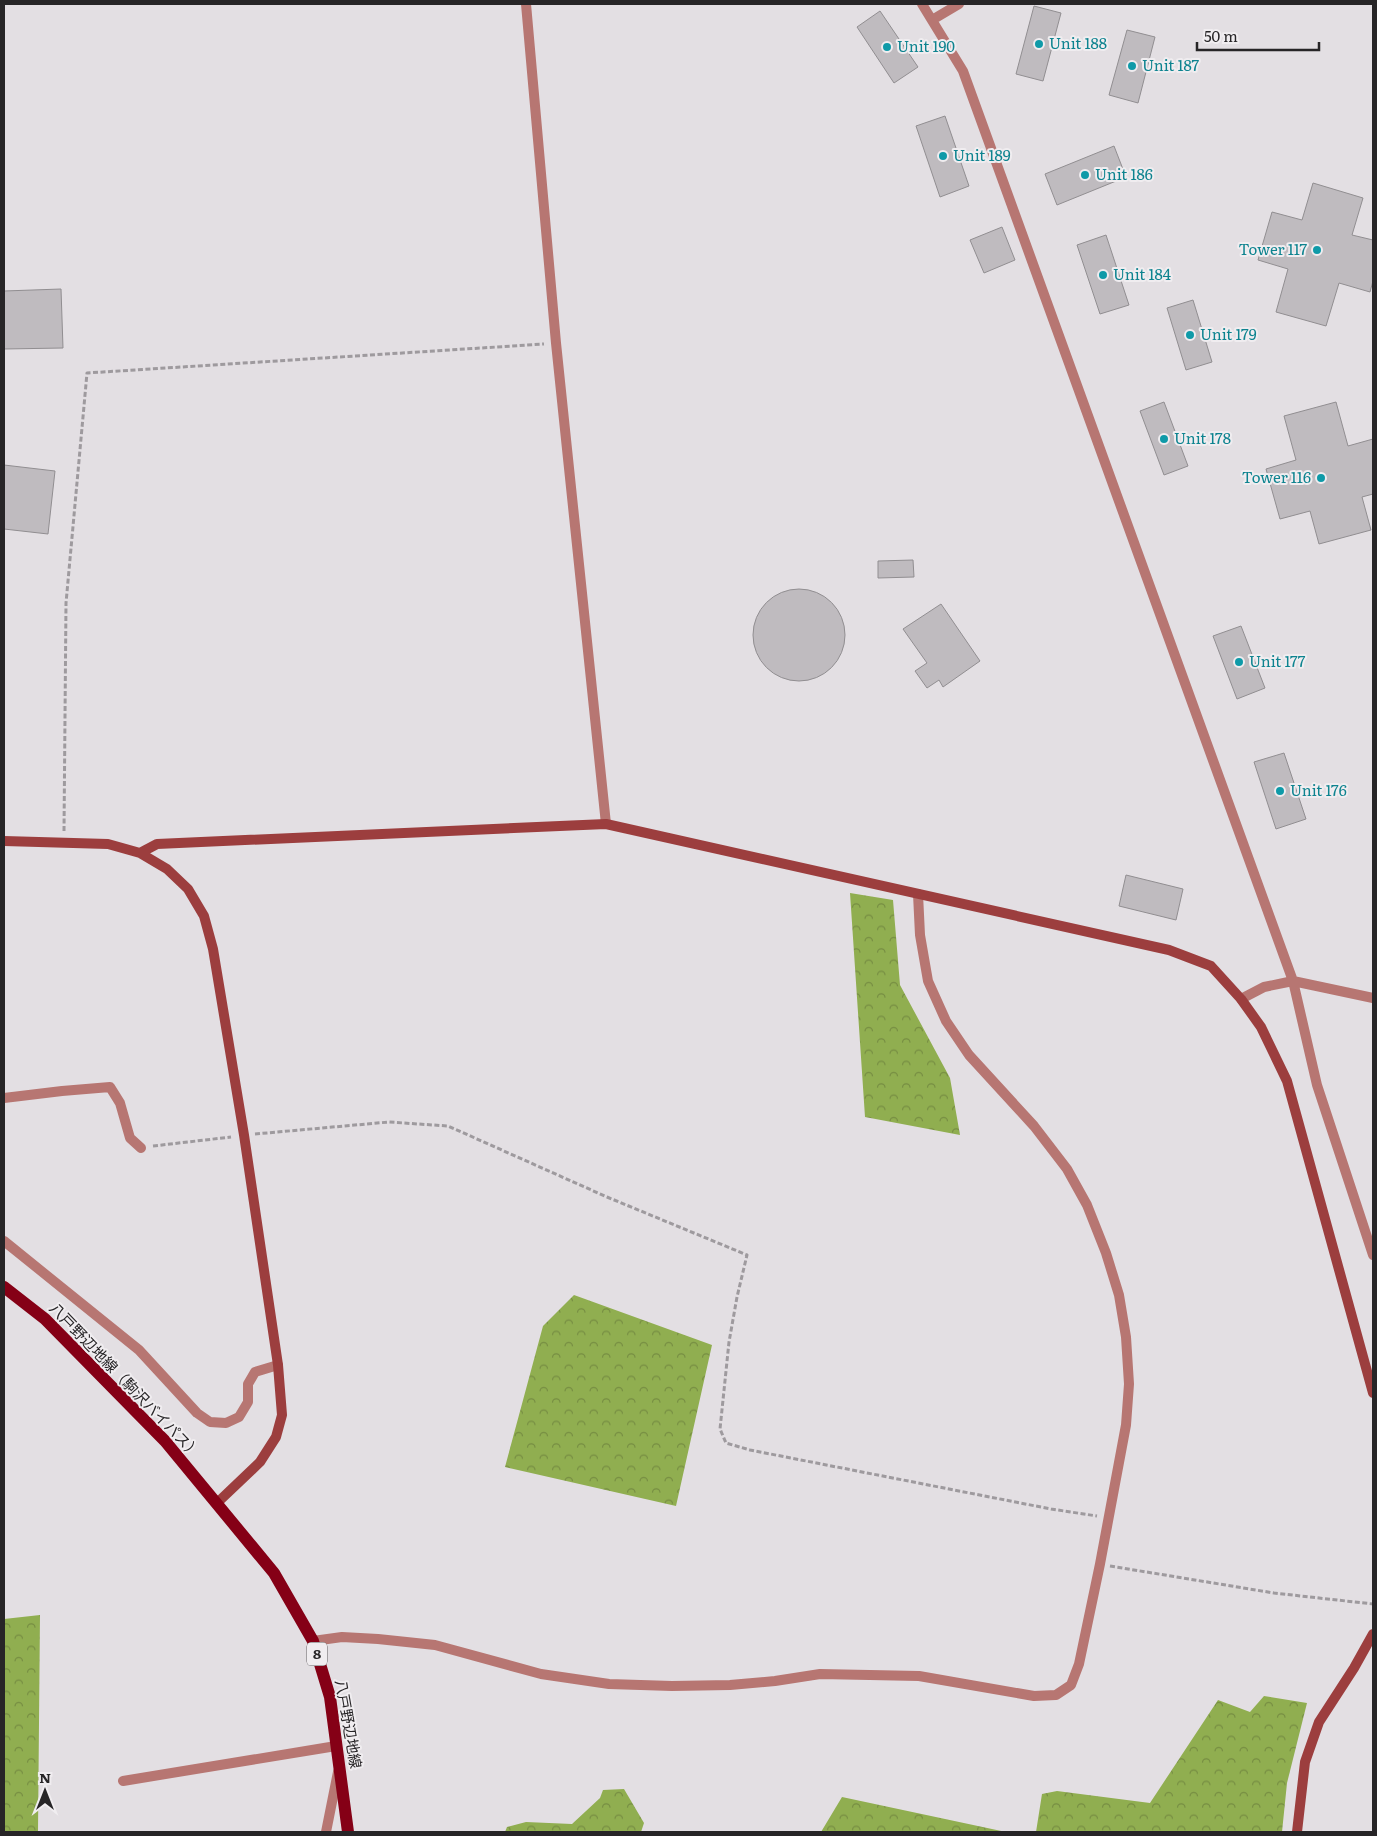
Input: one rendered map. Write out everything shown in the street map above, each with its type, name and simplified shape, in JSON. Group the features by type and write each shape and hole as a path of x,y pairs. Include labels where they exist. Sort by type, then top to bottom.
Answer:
{"main road":[{"name":"八戸野辺地線（駒沢バイパス）","path":"4,1287 45,1319 165,1442 217,1503"},
{"name":"八戸野辺地線","path":"217,1503 274,1573 313,1641 330,1697 348,1832"}],"street":[{"path":"526,4 556,343 606,824"},
{"path":"922,4 963,71 1293,981 1317,1085 1373,1255"},
{"path":"932,20 959,4"},
{"path":"140,853 157,844 606,824 1169,950 1211,966 1241,999 1262,1027 1287,1081 1373,1393"},
{"path":"4,841 108,844 140,853 167,869 188,889 204,916 213,948 244,1135 278,1365 282,1415 276,1437 260,1462 217,1503"},
{"path":"313,1641 342,1637 435,1645 541,1674 609,1684 730,1686 820,1674 919,1676 1034,1696 1056,1695 1070,1686 1079,1664 1126,1425 1129,1384 1126,1338 1119,1295 1106,1253 1087,1205 1067,1169 1034,1126 969,1055 946,1021 928,981 920,935 918,894"},
{"path":"1241,999 1264,987 1293,981 1373,998"},
{"path":"4,1098 62,1091 110,1088 120,1103 130,1138 140,1148"},
{"path":"4,1241 139,1350 198,1413 210,1422 226,1423 239,1418 248,1402 248,1384 255,1372 278,1365"},
{"path":"1297,1832 1305,1762 1319,1722 1354,1668 1373,1634"},
{"path":"123,1781 336,1746"},
{"path":"326,1832 339,1766"}],"path":[{"path":"64,842 66,603 87,373 556,343"},
{"path":"140,1148 244,1135 390,1122 448,1126 571,1181 747,1255 729,1342 720,1429 726,1443 750,1450 1051,1509 1108,1518"},
{"path":"1100,1564 1274,1593 1373,1604"}],"green space":[{"path":"850,893 893,900 900,985 950,1078 960,1135 865,1117"},
{"path":"574,1295 712,1345 676,1506 505,1467 543,1326"},
{"path":"40,1615 38,1832 4,1832 4,1619"},
{"path":"1264,1696 1307,1703 1287,1783 1282,1832 1036,1832 1042,1794 1057,1791 1150,1803 1218,1700 1250,1712"},
{"path":"624,1789 644,1823 641,1832 505,1832 507,1827 526,1822 572,1824 600,1798 603,1790"},
{"path":"842,1797 1006,1832 821,1832"}],"building":[{"name":"Unit 188","path":"1034,6 1061,13 1043,81 1016,74"},
{"name":"Unit 190","path":"880,11 918,67 894,83 857,27"},
{"name":"Unit 187","path":"1127,30 1155,37 1138,103 1109,95"},
{"name":"Unit 189","path":"945,116 969,186 940,197 916,126"},
{"name":"Unit 186","path":"1114,146 1126,177 1057,205 1045,174"},
{"name":"Tower 117","path":"1313,183 1363,198 1352,235 1373,240 1373,281 1370,292 1339,283 1326,326 1276,312 1288,269 1258,260 1272,212 1302,220"},
{"path":"1002,227 1015,260 984,273 970,240"},
{"name":"Unit 184","path":"1106,235 1129,305 1100,314 1077,245"},
{"path":"61,289 63,348 4,349 4,291"},
{"name":"Unit 179","path":"1193,300 1212,362 1186,370 1167,308"},
{"name":"Unit 178","path":"1164,402 1188,466 1164,475 1140,411"},
{"name":"Tower 116","path":"1336,402 1348,446 1373,439 1373,494 1362,497 1371,530 1319,544 1310,511 1280,519 1266,469 1296,460 1284,416"},
{"path":"4,465 55,471 48,534 4,529"},
{"path":"913,560 914,577 878,578 878,561"},
{"path":"799,589 817,592 832,602 842,617 845,635 842,653 832,668 817,678 799,681 781,678 766,668 756,653 753,635 756,617 766,602 781,592"},
{"path":"941,604 980,661 943,687 939,680 927,688 915,671 927,663 903,629"},
{"name":"Unit 177","path":"1241,626 1265,688 1237,699 1213,636"},
{"name":"Unit 176","path":"1284,753 1306,819 1276,829 1254,762"},
{"path":"1126,875 1183,889 1176,920 1119,906"}],"place":[{"name":"Unit 188","path":"1039,44"},
{"name":"Unit 190","path":"887,47"},
{"name":"Unit 187","path":"1132,66"},
{"name":"Unit 189","path":"943,156"},
{"name":"Unit 186","path":"1085,175"},
{"name":"Tower 117","path":"1317,250"},
{"name":"Unit 184","path":"1103,275"},
{"name":"Unit 179","path":"1190,335"},
{"name":"Unit 178","path":"1164,439"},
{"name":"Tower 116","path":"1321,478"},
{"name":"Unit 177","path":"1239,662"},
{"name":"Unit 176","path":"1280,791"}]}
